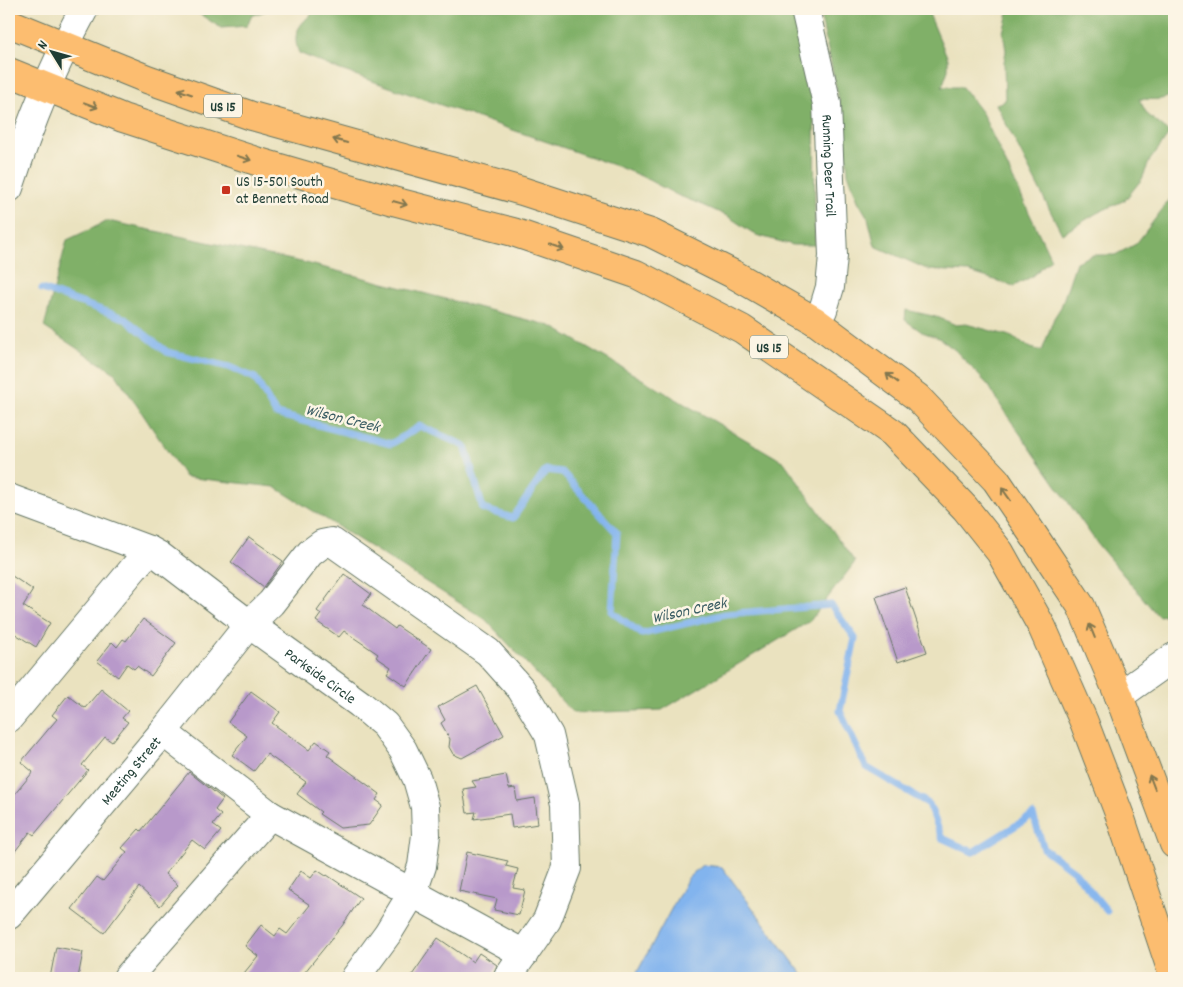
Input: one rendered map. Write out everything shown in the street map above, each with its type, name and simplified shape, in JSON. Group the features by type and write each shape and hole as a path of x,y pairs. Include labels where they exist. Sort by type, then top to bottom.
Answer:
{"highway":[{"name":"US 15","path":"9,23 147,79 252,116 386,155 522,191 651,233 735,275 815,321 917,397 996,480 1082,606 1119,696 1174,844"},
{"name":"US 15","path":"9,72 123,118 259,162 514,232 636,274 742,329 893,433 965,508 1000,552 1042,627 1084,722 1116,807 1174,978"}],"street":[{"path":"9,188 45,88 64,46 84,9"},
{"name":"Running Deer Trail","path":"805,9 827,104 833,256 830,287 823,310 815,321"},
{"name":"Parkside Circle","path":"9,498 149,550 160,556 249,624 360,704 384,725 403,750 417,779 425,807 426,835 422,866 414,892 388,933 355,978"},
{"name":"Meeting Street","path":"9,915 163,732 249,624 271,602 310,553 322,544 332,542 488,652 521,689 549,735 565,804 567,868 547,920 524,954"},
{"path":"9,718 149,550"},
{"path":"1119,696 1174,657"},
{"path":"163,732 270,815 388,881 414,892 524,954 507,978"},
{"path":"127,978 270,815"}],"green space":[{"path":"198,9 271,9 251,16 247,26 221,28 198,13"},
{"path":"318,9 798,9 814,91 815,245 793,245 756,235 729,217 619,167 332,67 299,53 296,39 299,28"},
{"path":"819,9 927,9 948,59 948,70 942,87 962,87 982,113 1051,259 1031,277 1014,286 969,272 929,270 875,246 868,218 858,201 848,173 843,118"},
{"path":"1009,9 1174,9 1174,93 1162,99 1139,99 1147,114 1170,133 1150,160 1142,179 1125,200 1097,213 1062,234 996,104 1005,101 1004,62 1006,51 1003,32"},
{"path":"1174,194 1174,611 1168,615 1158,616 1099,546 1004,411 989,386 955,350 939,338 922,332 905,320 906,310 937,317 956,325 966,324 1010,336 1031,348 1042,351 1054,318 1061,307 1076,262 1093,255 1115,255 1136,244"},
{"path":"108,221 306,263 551,326 784,462 855,562 810,621 662,710 573,713 485,619 275,487 185,477 115,373 44,327 67,240"}],"water":[{"path":"702,865 722,867 805,978 634,978 688,878"}],"building":[{"path":"249,537 283,561 264,587 231,562"},
{"path":"9,574 33,590 23,606 50,623 36,647 9,630"},
{"path":"344,574 371,594 363,605 395,629 397,626 431,649 406,686 387,673 391,667 376,657 378,654 344,631 339,637 316,621 321,614 317,611"},
{"path":"905,587 927,652 898,662 876,597"},
{"path":"143,619 176,643 151,676 137,666 134,669 127,664 118,677 97,661 112,642 117,647 123,639 126,641"},
{"path":"477,686 504,735 462,758 453,754 449,747 450,739 441,723 445,720 438,707"},
{"path":"101,689 128,711 122,718 128,722 112,742 105,737 82,765 88,770 34,835 30,832 9,859 9,801 33,772 21,762 57,719 52,715 68,695 85,708"},
{"path":"251,691 280,712 272,723 309,750 316,741 330,751 327,755 380,794 376,800 383,805 369,825 340,828 319,814 321,812 297,794 306,782 267,754 254,771 232,755 247,736 228,722"},
{"path":"189,772 223,799 215,810 221,815 213,825 221,831 205,850 192,840 165,874 178,885 160,906 139,887 104,933 72,909 97,877 103,881 127,852 122,848 139,829 141,831"},
{"path":"506,775 509,789 515,788 517,801 535,798 538,824 512,828 510,814 474,819 476,812 467,813 463,789 476,787 472,781"},
{"path":"467,852 508,861 506,866 518,869 513,888 525,890 519,915 494,910 497,899 459,891"},
{"path":"317,870 361,898 342,926 300,978 240,978 258,956 245,946 261,925 275,936 280,929 287,934 310,905 288,890 301,871 311,878"},
{"path":"438,938 473,962 479,953 497,965 492,978 410,978"},
{"path":"56,947 83,952 78,978 50,978"}],"waterway":[{"name":"Wilson Creek","path":"42,289 124,318 167,352 229,367 255,378 276,414 391,444 420,426 465,446 483,509 513,518 546,470 562,472 617,533 612,612 642,634 725,614 831,605 855,638 840,711 866,767 929,804 942,838 973,852 1033,815 1044,849 1075,872 1107,911"}],"place":[{"name":"US 15-501 South at Bennett Road","path":"226,190"}]}
